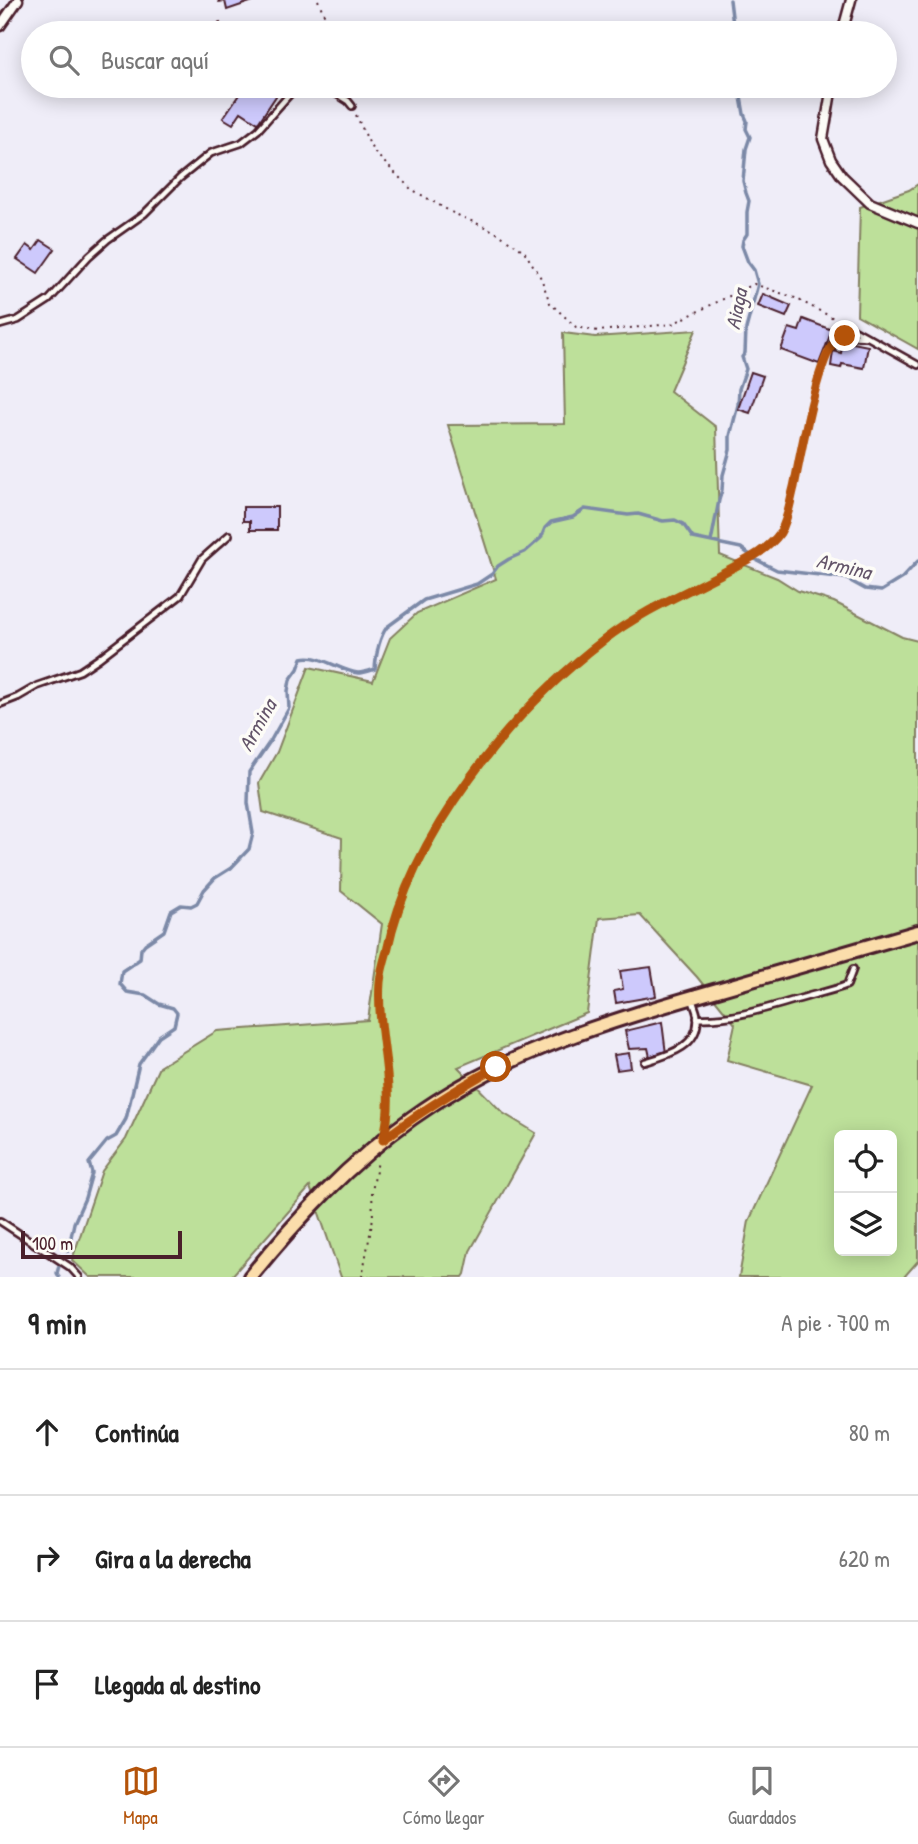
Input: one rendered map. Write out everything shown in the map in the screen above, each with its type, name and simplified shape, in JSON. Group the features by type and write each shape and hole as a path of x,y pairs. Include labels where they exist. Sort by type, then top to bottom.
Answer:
{"main road":[{"path":"250,1277 319,1198 355,1162 413,1117 496,1067 605,1023 918,932"}],"street":[{"path":"0,26 18,0"},
{"path":"845,21 851,0"},
{"path":"830,98 823,139 831,160 842,176 870,203 918,223"}],"lane":[{"path":"0,325 18,320 49,300 107,240 144,214 180,178 211,153 241,143 258,130 286,98"},
{"path":"343,98 352,106"},
{"path":"848,326 918,365"},
{"path":"831,348 835,341 845,336 866,337"},
{"path":"0,705 37,686 79,671 98,659 180,596 202,559 229,535"},
{"path":"697,1018 716,1019 753,1012 833,990 847,985 853,969"},
{"path":"645,1062 671,1055 684,1046 697,1030 697,1018 691,998"},
{"path":"0,1221 70,1267 79,1277"}],"path":[{"path":"317,0 327,21"},
{"path":"350,98 373,151 411,189 453,213 494,231 524,251 541,278 550,303 576,327 598,331 672,324 754,284 795,298 848,326"},
{"path":"362,1277 373,1218 372,1191 387,1128 389,1091 381,1030 380,981 398,908 422,851 460,792 500,739 561,676 606,638 745,561 766,548 781,531 789,508 819,375 831,348"}],"green space":[{"path":"918,184 918,349 857,315 860,207 909,190"},
{"path":"696,330 670,391 716,427 720,555 777,578 798,591 834,602 902,637 918,641 918,1261 904,1277 739,1277 749,1221 812,1085 727,1060 735,1024 697,977 640,915 599,918 587,1013 458,1067 503,1113 536,1133 470,1251 463,1277 341,1277 310,1187 231,1277 90,1277 72,1260 102,1171 126,1139 159,1067 217,1031 368,1020 382,924 341,891 342,838 263,812 259,783 277,752 309,667 373,681 390,638 417,613 496,579 448,425 565,424 563,333 595,337"}],"building":[{"path":"218,0 256,0 227,10 225,1"},
{"path":"237,98 275,98 258,123 241,112 233,124 223,118"},
{"path":"41,240 55,249 38,273 17,259 27,245 34,250"},
{"path":"763,294 791,306 786,317 758,306"},
{"path":"803,319 832,330 819,364 781,350 789,328 799,331"},
{"path":"843,341 868,346 864,368 842,364 841,368 831,366 833,351 841,353"},
{"path":"751,372 763,376 750,413 738,409"},
{"path":"243,507 277,507 277,530 250,530 250,521 243,521"},
{"path":"651,967 656,996 616,1003 614,991 623,989 620,971"},
{"path":"662,1022 666,1054 650,1057 648,1048 629,1049 625,1031"},
{"path":"629,1053 631,1068 617,1070 614,1055"}],"waterway":[{"name":"Aiaga","path":"730,0 733,21"},
{"name":"Aiaga","path":"711,542 730,450 739,389 746,369 742,357 745,353 746,329 758,284 742,246 747,234 749,201 743,181 750,137 746,129 747,121 741,98"},
{"name":"Armina","path":"68,1251 74,1223 92,1173 89,1163 107,1141 116,1136 126,1119 139,1064 159,1036 174,1026 177,1013 173,1008 159,1004 145,995 127,992 120,984 122,971 140,959 141,949 145,944 164,931 171,911 181,905 191,906 197,903 215,878 231,868 249,849 253,833 248,803 249,772 289,708 290,680 302,658 315,658 358,673 375,669 380,642 387,627 424,600 477,584 492,574 498,566 525,552 541,538 551,522 573,517 585,509 638,514 663,521 675,520 683,524 693,538 741,548 750,555"},
{"name":"Armina","path":"755,559 777,570 845,578 865,589 881,591 902,578 918,561"},
{"name":"Armina","path":"59,1266 59,1277"}],"route":[{"path":"496,1067 413,1117 383,1140 387,1128 389,1091 381,1030 380,981 390,933 402,895 422,851 460,792 500,739 561,676 606,638 745,561 766,548 781,531 789,508 819,375 835,341 845,336"}]}
